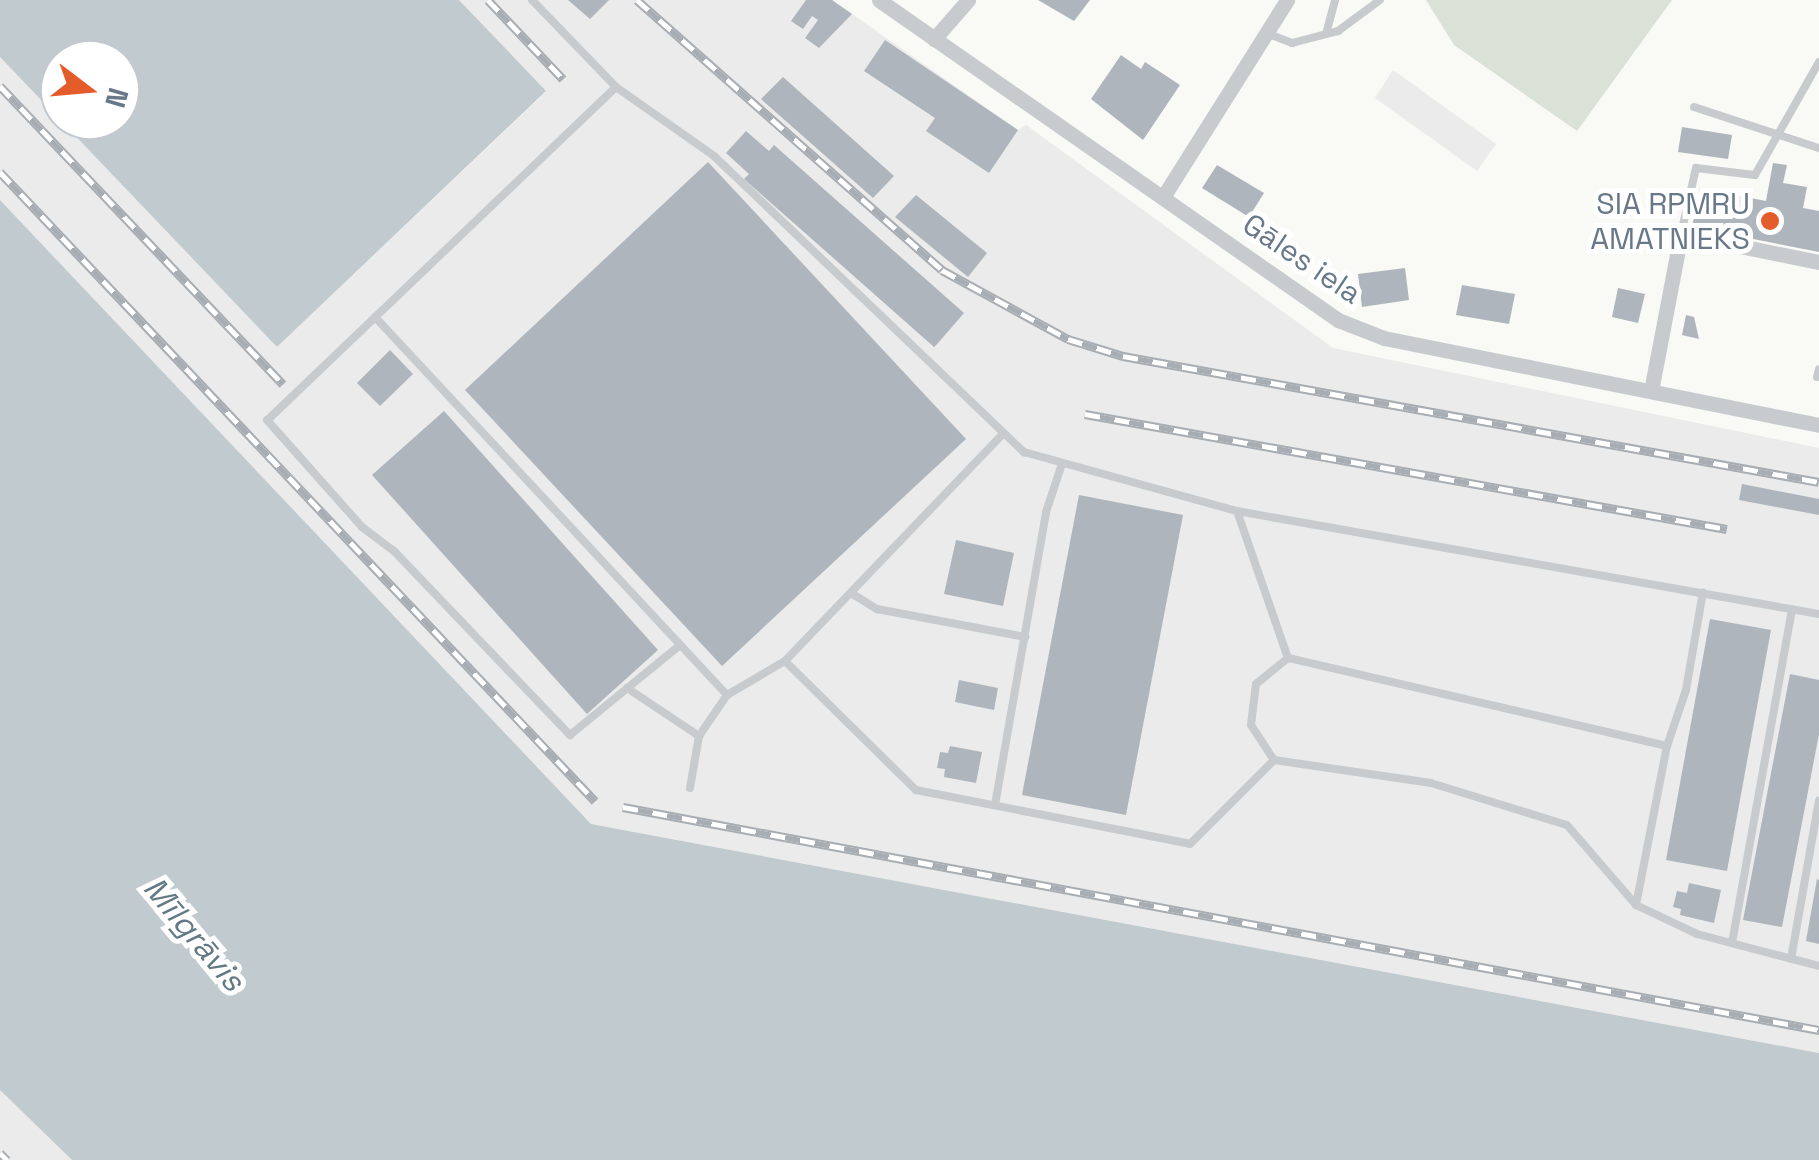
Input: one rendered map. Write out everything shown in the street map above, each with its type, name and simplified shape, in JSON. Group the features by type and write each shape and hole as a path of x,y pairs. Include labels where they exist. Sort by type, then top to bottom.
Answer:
{"street":[{"name":"Gāles iela","path":"879,0 1338,320 1384,338 1819,425"},
{"path":"934,39 968,0"},
{"path":"1163,197 1287,0"},
{"path":"1650,391 1682,234 1819,262"}],"lane":[{"path":"532,0 616,87 714,156 1024,452 1237,511 1819,614"},
{"path":"1326,35 1335,0"},
{"path":"1266,33 1292,43 1326,35 1356,24 1380,0"},
{"path":"1682,234 1696,168 1755,176 1819,62"},
{"path":"616,87 267,420 362,527 394,551 570,735 680,645"},
{"path":"1694,107 1819,148"},
{"path":"375,317 727,695"},
{"path":"690,788 699,736 727,695 785,661 1003,434"},
{"path":"995,805 1046,512 1062,464"},
{"path":"1237,511 1288,658"},
{"path":"851,592 877,609 1025,637"},
{"path":"1636,905 1667,746 1686,690 1703,592"},
{"path":"1732,944 1792,609"},
{"path":"1288,658 1667,746"},
{"path":"1288,658 1256,684 1251,725 1274,760 1431,782 1568,825 1636,905 1732,944 1819,966"},
{"path":"785,661 916,790 1190,844 1274,760"},
{"path":"627,688 699,736"},
{"path":"1792,959 1819,800"}],"shaded area":[{"path":"459,0 832,0 1018,130 1026,125 1333,348 1819,448 1819,1053 591,824 0,200 0,57 40,99 40,140 79,140 277,347 546,92"},
{"path":"1426,0 1672,0 1577,131 1454,45"},
{"path":"1393,70 1496,144 1477,171 1375,98"},
{"path":"0,1090 72,1160 0,1160"}],"water":[{"path":"0,0 459,0 546,91 277,347 79,140 140,140 140,40 40,40 40,99 0,57"},
{"name":"Mīlgrāvis","path":"0,200 591,824 1819,1053 1819,1160 72,1160 0,1090"}],"building":[{"path":"568,0 609,0 590,19"},
{"path":"806,0 832,0 852,14 819,48 805,38 818,20 812,16 803,29 791,21"},
{"path":"1038,0 1090,0 1074,21"},
{"path":"885,40 1018,130 989,173 926,131 935,118 864,71"},
{"path":"1121,55 1141,69 1145,62 1180,85 1143,140 1091,99"},
{"path":"783,77 894,176 873,198 761,99"},
{"path":"1682,127 1732,135 1728,159 1678,152"},
{"path":"746,131 769,151 774,145 964,313 934,347 744,179 749,174 726,153"},
{"path":"708,162 966,439 722,666 465,390"},
{"path":"1773,163 1787,165 1783,183 1807,187 1803,208 1819,211 1819,252 1692,227 1700,188 1766,201"},
{"path":"1217,165 1264,193 1249,217 1202,188"},
{"path":"916,195 987,253 968,277 895,217"},
{"path":"1405,268 1409,300 1362,307 1358,274"},
{"path":"1462,285 1515,294 1509,324 1456,315"},
{"path":"1618,288 1645,294 1638,323 1612,317"},
{"path":"1686,315 1694,317 1699,339 1682,335"},
{"path":"390,350 413,374 380,406 357,383"},
{"path":"444,411 658,650 587,714 372,475"},
{"path":"1742,484 1819,499 1819,515 1739,500"},
{"path":"1079,495 1183,515 1126,815 1022,795"},
{"path":"956,540 1014,553 1003,606 944,594"},
{"path":"1710,619 1771,630 1727,871 1666,860"},
{"path":"1790,674 1819,680 1819,734 1782,927 1743,920"},
{"path":"959,680 998,688 994,710 955,702"},
{"path":"950,746 982,752 976,783 944,777 945,769 937,768 940,752 948,753"},
{"path":"1819,880 1819,944 1806,941"},
{"path":"1689,883 1721,890 1714,923 1680,915 1681,909 1673,907 1677,891 1687,893"}],"railway":[{"path":"488,0 563,79"},
{"path":"637,0 942,270 1068,339 1123,356 1819,482"},
{"path":"0,86 283,384"},
{"path":"0,172 595,801"},
{"path":"1085,414 1727,529"},
{"path":"623,807 1819,1030"},
{"path":"0,1153 7,1160"}],"place":[{"name":"SIA RPMRU AMATNIEKS","path":"1770,221"}]}
